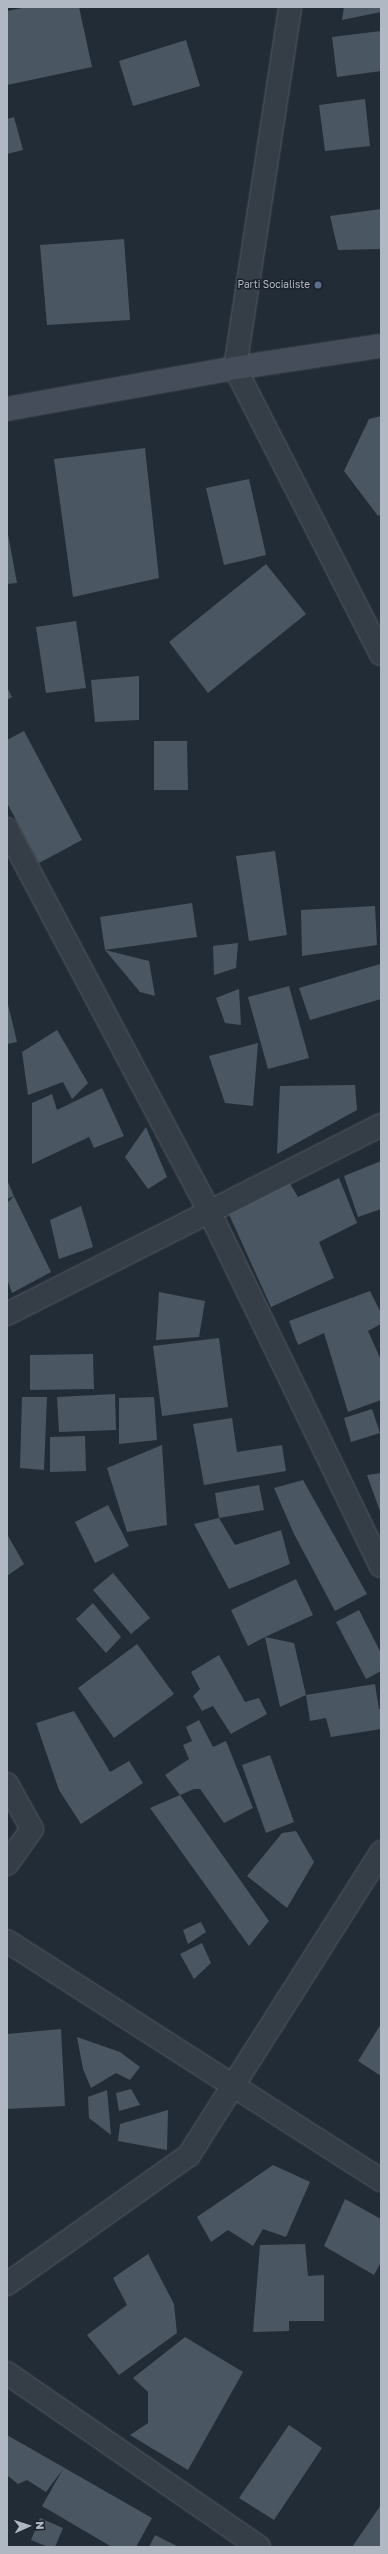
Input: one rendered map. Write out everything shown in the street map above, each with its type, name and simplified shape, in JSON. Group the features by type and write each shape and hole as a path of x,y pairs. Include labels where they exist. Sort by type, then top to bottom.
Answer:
{"main road":[{"path":"7,409 236,368 381,346"}],"street":[{"path":"290,7 236,368 381,654"},
{"path":"7,829 210,1213 381,1566"},
{"path":"7,1314 210,1213 381,1125"},
{"path":"7,1784 32,1829 7,1864"},
{"path":"7,2284 189,2155 381,1852"},
{"path":"7,1941 381,2180"},
{"path":"7,2373 246,2543"}],"building":[{"path":"27,7 79,7 92,67 7,85 7,11"},
{"path":"344,7 381,7 381,12 342,20"},
{"path":"381,31 381,71 337,77 332,37"},
{"path":"186,40 200,86 133,106 119,61"},
{"path":"365,99 370,146 325,151 319,105"},
{"path":"14,117 23,150 7,154 7,119"},
{"path":"381,209 381,249 338,250 330,216"},
{"path":"124,239 130,320 47,325 40,245"},
{"path":"381,416 381,515 378,516 344,471 369,419"},
{"path":"145,448 159,578 73,597 54,459"},
{"path":"249,479 266,555 224,565 206,488"},
{"path":"7,529 17,583 7,584"},
{"path":"266,564 306,614 208,693 169,642"},
{"path":"76,621 86,688 46,693 36,627"},
{"path":"139,676 139,720 95,722 91,680"},
{"path":"7,687 12,697 7,700"},
{"path":"24,731 82,840 39,863 7,803 7,740"},
{"path":"154,741 187,741 188,790 154,790"},
{"path":"275,851 287,935 249,941 236,856"},
{"path":"192,903 197,937 105,950 100,917"},
{"path":"375,906 377,945 302,956 301,910"},
{"path":"238,943 236,968 214,975 213,946"},
{"path":"105,950 149,961 155,996 140,992"},
{"path":"380,964 381,999 310,1020 299,988"},
{"path":"289,986 309,1058 268,1069 248,997"},
{"path":"239,989 241,1025 225,1023 216,998"},
{"path":"7,1000 17,1042 7,1044"},
{"path":"57,1030 88,1083 72,1099 63,1082 28,1095 22,1052"},
{"path":"258,1043 253,1106 225,1103 209,1056"},
{"path":"355,1085 357,1110 277,1154 280,1086"},
{"path":"102,1088 124,1136 94,1148 89,1137 32,1164 32,1103 52,1094 57,1110"},
{"path":"146,1127 167,1177 148,1189 125,1157"},
{"path":"381,1161 381,1209 358,1217 344,1176"},
{"path":"339,1178 357,1223 319,1242 334,1278 271,1307 227,1210 289,1182 298,1197"},
{"path":"7,1180 14,1196 7,1199"},
{"path":"14,1196 51,1272 12,1293 7,1279 7,1203"},
{"path":"81,1206 93,1247 59,1259 50,1220"},
{"path":"370,1291 381,1313 381,1324 368,1331 381,1360 381,1400 348,1412 324,1333 298,1345 289,1321"},
{"path":"159,1292 205,1301 199,1337 156,1340"},
{"path":"219,1338 228,1407 162,1416 153,1346"},
{"path":"93,1354 94,1389 30,1390 30,1355"},
{"path":"115,1394 116,1430 59,1432 57,1397"},
{"path":"22,1397 47,1397 44,1470 20,1468"},
{"path":"154,1397 157,1440 119,1444 119,1398"},
{"path":"372,1409 380,1433 351,1442 344,1418"},
{"path":"232,1418 237,1452 282,1445 286,1471 204,1485 193,1424"},
{"path":"85,1436 86,1471 50,1472 50,1437"},
{"path":"162,1445 167,1525 127,1532 107,1468"},
{"path":"381,1473 381,1514 367,1475"},
{"path":"303,1480 367,1594 335,1611 294,1534 274,1488"},
{"path":"259,1485 264,1510 219,1518 215,1493"},
{"path":"108,1505 129,1546 95,1563 75,1522"},
{"path":"219,1518 235,1545 281,1530 290,1564 229,1589 194,1524"},
{"path":"7,1534 24,1564 7,1576"},
{"path":"113,1573 150,1618 131,1634 93,1590"},
{"path":"296,1579 313,1615 248,1646 231,1610"},
{"path":"93,1603 121,1637 106,1653 76,1619"},
{"path":"359,1610 381,1653 381,1671 366,1679 336,1622"},
{"path":"265,1637 294,1643 306,1695 280,1707"},
{"path":"137,1644 174,1694 114,1738 78,1688"},
{"path":"219,1655 245,1702 259,1698 267,1714 231,1734 213,1706 202,1711 193,1696 200,1689 191,1672"},
{"path":"375,1684 379,1709 381,1709 381,1729 331,1737 326,1718 310,1721 306,1695"},
{"path":"74,1711 110,1772 129,1761 143,1783 81,1824 59,1790 36,1723"},
{"path":"199,1720 213,1747 226,1741 253,1808 224,1823 200,1789 194,1789 180,1795 165,1775 189,1759 183,1745 192,1741 186,1727"},
{"path":"270,1755 294,1822 266,1833 242,1765"},
{"path":"180,1795 269,1921 249,1946 150,1808"},
{"path":"296,1831 314,1862 287,1908 247,1876 282,1833"},
{"path":"201,1922 206,1932 188,1944 183,1930"},
{"path":"202,1943 211,1963 194,1979 180,1954"},
{"path":"381,2024 381,2076 358,2061"},
{"path":"61,2029 65,2106 7,2109 7,2034"},
{"path":"77,2037 120,2052 140,2067 130,2080 116,2073 91,2088 83,2069"},
{"path":"131,2089 140,2105 119,2111 116,2093"},
{"path":"107,2090 111,2135 89,2118 88,2097"},
{"path":"168,2110 167,2150 118,2141 120,2124"},
{"path":"273,2165 310,2182 286,2237 263,2229 253,2246 228,2230 211,2242 197,2217"},
{"path":"345,2199 381,2219 381,2262 374,2275 324,2246"},
{"path":"305,2244 308,2276 324,2275 324,2321 289,2321 289,2331 253,2332 260,2245"},
{"path":"148,2254 174,2304 177,2333 119,2375 87,2335 127,2305 113,2278"},
{"path":"185,2337 243,2372 188,2470 130,2435 148,2423 148,2392 133,2378"},
{"path":"289,2425 322,2448 274,2520 239,2498"},
{"path":"7,2435 152,2518 136,2547 112,2547 42,2506 63,2469 46,2492 27,2480 18,2484 7,2475"},
{"path":"381,2505 381,2547 352,2547"},
{"path":"40,2518 63,2528 55,2547 48,2547 31,2540"},
{"path":"155,2535 179,2547 149,2547"}],"place":[{"name":"Parti Socialiste","path":"318,285"}]}
